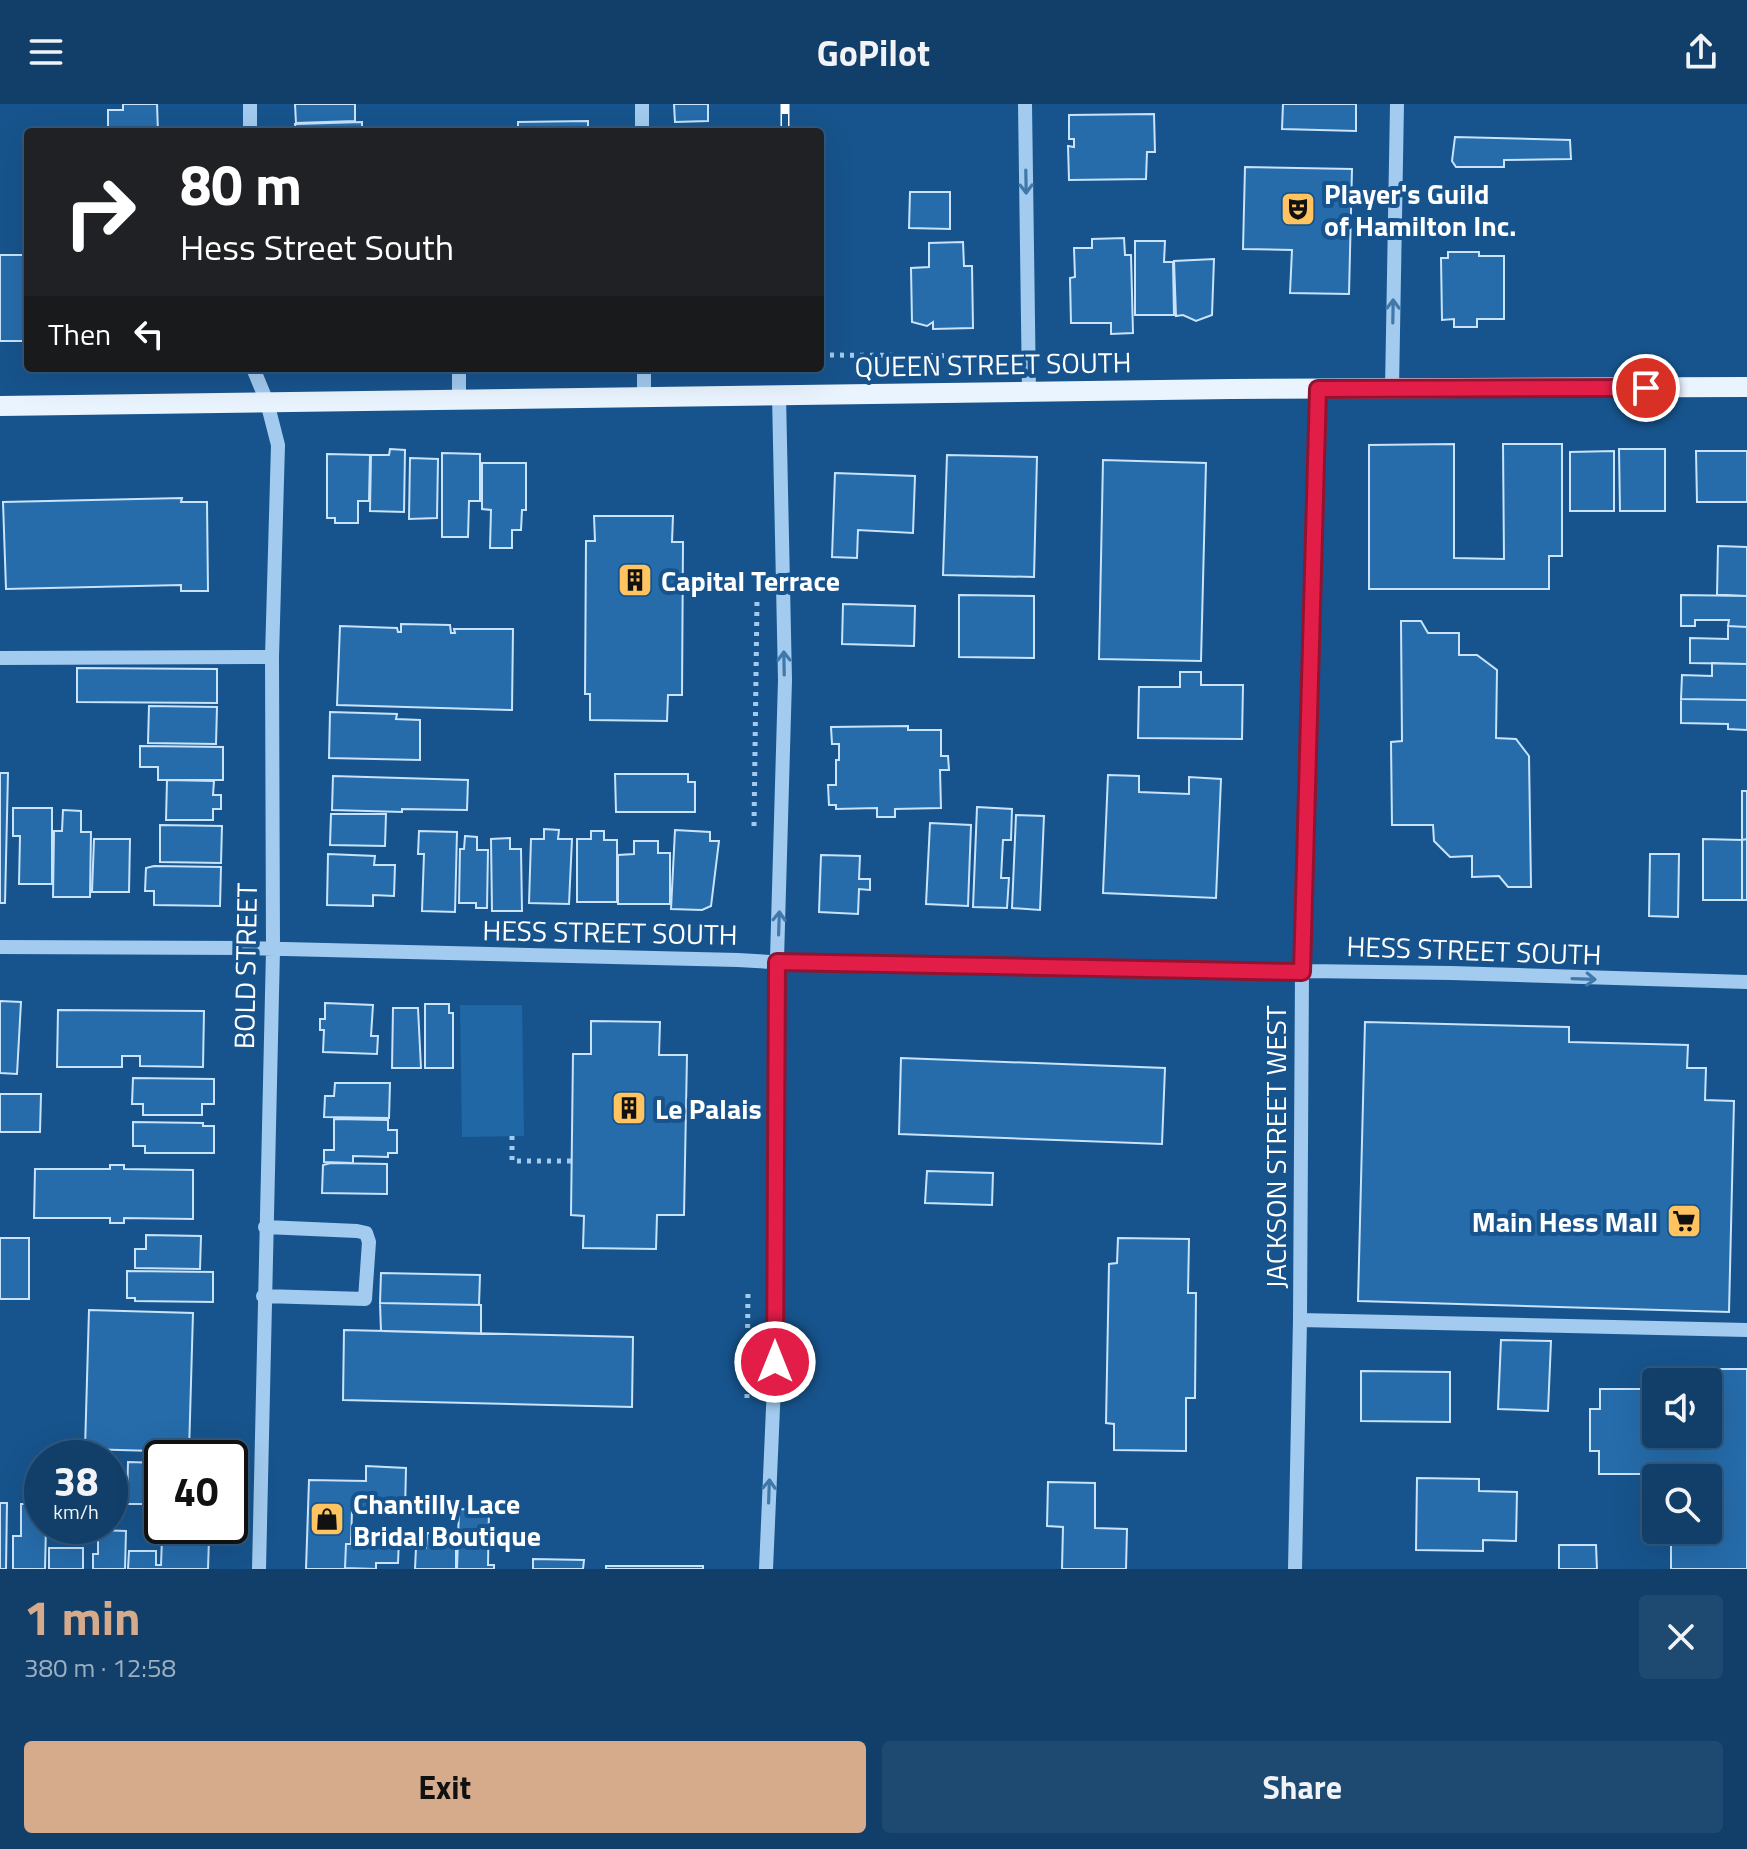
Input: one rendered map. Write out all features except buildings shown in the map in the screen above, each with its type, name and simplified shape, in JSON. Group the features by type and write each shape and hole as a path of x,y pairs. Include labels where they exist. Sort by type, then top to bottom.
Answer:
{"main road":[{"name":"QUEEN STREET SOUTH","path":"0,406 1029,392 1747,387"}],"street":[{"path":"250,104 250,128"},
{"path":"642,104 642,128"},
{"path":"1025,104 1029,392"},
{"path":"1392,389 1397,104"},
{"name":"BOLD STREET","path":"255,372 267,402 278,445 272,657 273,950 259,1569"},
{"path":"459,372 459,401"},
{"path":"644,372 644,398"},
{"name":"JACKSON STREET WEST","path":"1295,1569 1302,972 1318,389"},
{"path":"766,1569 775,1362 777,962 785,680 779,395"},
{"path":"0,658 272,657"},
{"name":"HESS STREET SOUTH","path":"0,947 1451,973 1747,982"},
{"path":"263,1296 365,1299 369,1242 366,1233 357,1231 265,1227"},
{"path":"1300,1320 1747,1330"}],"path":[{"path":"824,355 1029,356"},
{"path":"754,833 757,594"},
{"path":"512,1136 512,1161 571,1161"},
{"path":"747,1399 749,1275"}],"shaded area":[{"path":"460,1005 522,1005 524,1136 462,1137"}],"railway":[{"path":"785,104 785,128"}],"place":[{"name":"Player's Guild of Hamilton Inc.","path":"1298,209"},
{"name":"Capital Terrace","path":"635,580"},
{"name":"Le Palais","path":"629,1108"},
{"name":"Main Hess Mall","path":"1684,1221"},
{"name":"Chantilly Lace Bridal Boutique","path":"327,1519"}],"route":[{"path":"775,1362 777,962 1302,972 1318,389 1646,388"}]}
